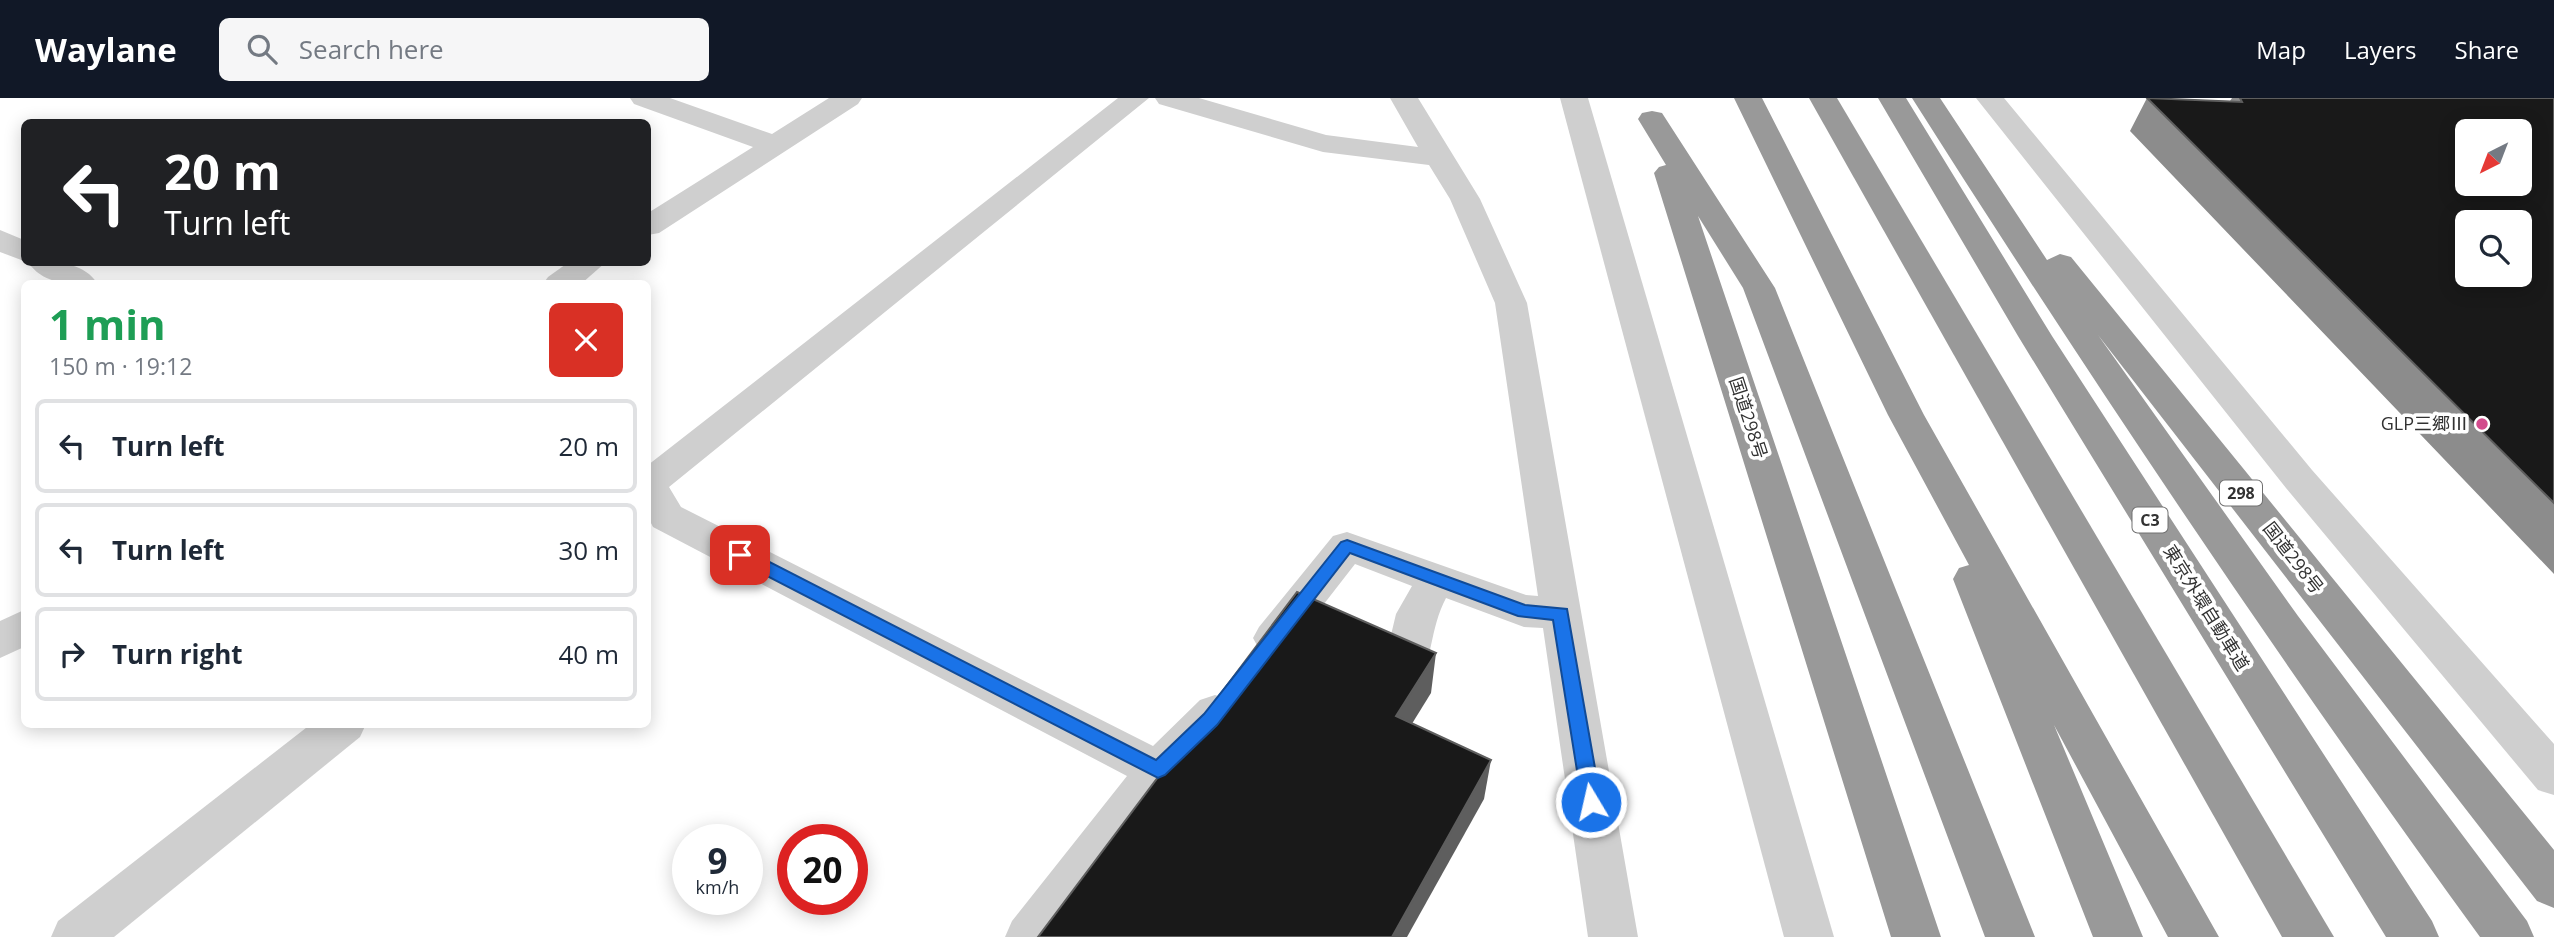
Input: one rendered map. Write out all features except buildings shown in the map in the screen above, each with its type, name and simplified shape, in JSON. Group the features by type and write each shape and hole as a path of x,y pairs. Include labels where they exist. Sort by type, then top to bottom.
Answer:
{"highway":[{"path":"1748,98 1906,415 2194,937"},
{"path":"1823,98 2309,937"},
{"name":"東京外環自動車道","path":"1892,98 2035,336 2414,937"},
{"path":"1928,98 2031,261 2167,464 2421,820 2509,937"},
{"name":"国道298号","path":"1928,98 2554,886"},
{"path":"1648,109 1759,288 2010,937"},
{"name":"国道298号","path":"1648,109 1916,937"},
{"path":"1906,415 2118,937"}],"street":[{"path":"644,98 775,145"},
{"path":"651,224 848,98"},
{"path":"651,483 1135,98"},
{"path":"1169,98 1323,143 1439,158"},
{"path":"1404,98 1465,200 1511,303 1613,937"},
{"path":"1574,98 1657,404 1760,755 1809,937"},
{"path":"1990,98 2299,479 2554,776"},
{"path":"0,239 21,250"},
{"path":"50,266 75,280"},
{"path":"565,280 585,266"},
{"path":"651,490 667,517 1158,770"},
{"path":"1030,937 1158,770 1211,719 1347,546 1524,611 1561,614"},
{"path":"1401,681 1417,614 1437,579"},
{"path":"0,642 21,628"},
{"path":"76,937 339,728"}],"place":[{"name":"GLP三郷Ⅲ","path":"2482,424"}],"route":[{"path":"740,555 1158,770 1211,719 1347,546 1524,611 1561,614 1591,802"}]}
